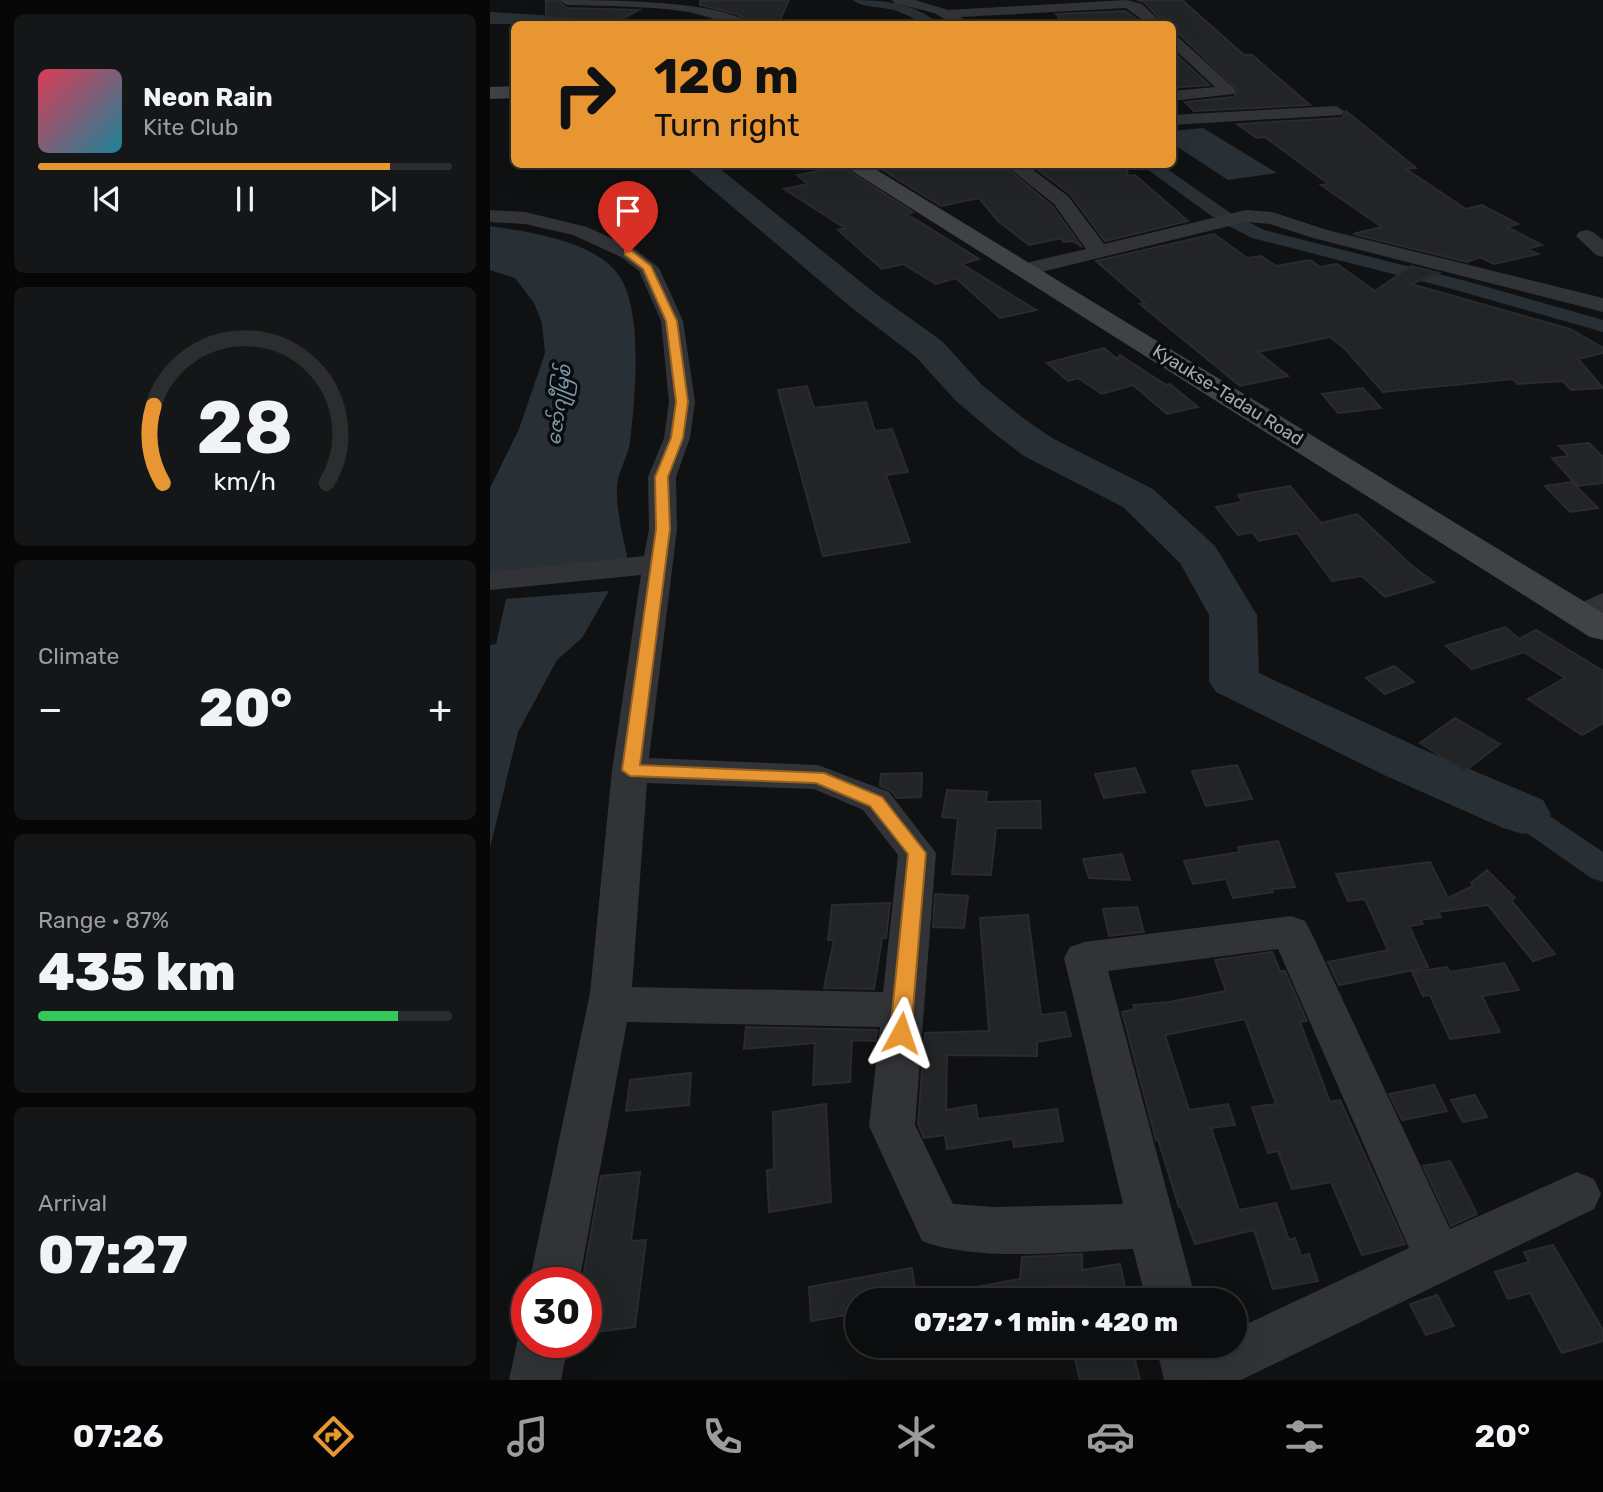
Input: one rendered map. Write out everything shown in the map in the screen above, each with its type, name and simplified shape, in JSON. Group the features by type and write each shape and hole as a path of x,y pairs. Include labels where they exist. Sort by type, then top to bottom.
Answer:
{"main road":[{"path":"490,93 511,92"},
{"name":"Kyaukse-Tadau Road","path":"858,168 1595,615"}],"street":[{"path":"566,0 703,9 727,14 738,21"},
{"path":"899,0 928,5 958,21"},
{"path":"947,14 1127,4 1137,7 1153,21"},
{"path":"1176,43 1228,90 1176,96"},
{"path":"1176,120 1336,111"},
{"path":"1018,168 1061,200 1100,253"},
{"path":"516,199 555,207"},
{"path":"490,216 525,218 580,231 628,253 648,268 672,321 682,402 677,438 662,477 663,529 640,567 630,770 608,1004 557,1267"},
{"path":"1025,270 1246,216 1272,218 1320,234 1603,305"},
{"path":"1586,236 1603,251"},
{"path":"490,581 640,567"},
{"path":"630,770 818,777 876,801 917,853 892,1126 939,1225 994,1230 1152,1226"},
{"path":"1168,1288 1084,958 1291,932 1439,1259"},
{"path":"608,1004 902,1010"},
{"path":"1188,1368 1439,1259 1577,1194"},
{"path":"535,1380 539,1358"}],"water":[{"path":"1203,128 1277,173 1228,180 1176,146 1176,131"},
{"name":"ဇော်ဂျီမြစ်","path":"490,226 541,235 593,253 607,262 618,274 626,290 632,309 636,355 630,442 617,488 626,564 490,587 490,488 519,429 545,353 542,323 534,303 515,278 490,270"},
{"path":"609,591 582,638 557,660 518,732 490,848 490,645 496,644 506,599"}],"building":[{"path":"546,0 557,0 567,8 639,10 618,21 546,17"},
{"path":"789,0 779,21 748,21 737,14 700,5 700,1"},
{"path":"1137,0 1182,0 1244,55 1252,55 1310,105 1194,111 1185,102 1234,97 1238,90 1176,33 1176,21 1162,21 1144,2"},
{"path":"1125,11 1140,21 1062,21 1056,14"},
{"path":"1176,55 1209,85 1176,88"},
{"path":"1346,111 1416,168 1406,169 1466,209 1482,205 1518,224 1507,227 1542,245 1527,249 1538,254 1494,264 1480,257 1467,262 1353,234 1382,227 1321,185 1329,184 1265,137 1257,138 1237,124 1342,118"},
{"path":"821,168 844,168 913,212 907,214 979,259 962,264 1036,310 1000,318 956,278 936,284 903,264 882,269 838,230 845,228 784,189 808,184 797,175 824,170"},
{"path":"879,168 1007,168 1052,206 1082,247 1072,241 1063,242 1062,238 1029,245 998,221 979,198 941,206"},
{"path":"1035,168 1127,168 1128,176 1135,175 1188,221 1105,241 1070,194"},
{"path":"1214,234 1247,258 1261,256 1276,266 1310,260 1320,267 1337,264 1375,291 1411,266 1439,273 1411,284 1570,329 1603,348 1603,353 1578,359 1603,388 1571,390 1563,381 1517,384 1513,379 1383,392 1345,349 1330,337 1258,352 1288,376 1240,386 1140,304 1145,303 1096,261"},
{"path":"1104,348 1117,359 1120,355 1166,385 1170,384 1198,407 1167,414 1133,385 1102,394 1078,378 1068,381 1047,363"},
{"path":"807,386 814,408 866,402 875,431 892,429 908,472 886,475 910,542 823,556 778,390"},
{"path":"1363,388 1381,408 1338,413 1322,394"},
{"path":"1589,443 1603,457 1603,483 1577,486 1552,458 1569,456 1559,446"},
{"path":"1572,482 1598,508 1570,512 1545,486"},
{"path":"1290,486 1321,523 1357,514 1411,565 1434,582 1385,597 1362,576 1332,581 1297,533 1259,541 1252,532 1238,535 1216,507 1243,502 1238,495"},
{"path":"1505,627 1519,639 1536,630 1603,671 1603,723 1582,735 1528,699 1565,678 1524,652 1472,669 1446,646"},
{"path":"1394,666 1414,682 1385,694 1366,678"},
{"path":"1455,718 1500,744 1465,771 1420,743"},
{"path":"1237,765 1252,799 1206,806 1192,771"},
{"path":"1135,768 1145,792 1104,798 1095,774"},
{"path":"922,773 921,797 897,798 890,790 880,786 881,774"},
{"path":"947,790 987,792 986,802 1040,801 1041,828 996,828 991,875 952,874 958,818 942,817"},
{"path":"1278,841 1295,887 1271,889 1273,892 1233,898 1226,879 1193,884 1184,861 1240,852 1238,847"},
{"path":"1122,854 1130,880 1089,878 1083,859"},
{"path":"1430,862 1448,898 1473,886 1471,883 1487,870 1515,898 1511,900 1555,954 1533,961 1488,905 1438,912 1441,917 1421,920 1423,924 1409,926 1428,967 1339,985 1328,962 1388,950 1365,899 1348,901 1336,874"},
{"path":"935,894 968,896 964,928 933,927"},
{"path":"890,903 886,938 882,938 874,989 824,988 834,940 828,940 832,905"},
{"path":"1137,907 1144,932 1109,936 1103,909"},
{"path":"1028,915 1041,1015 1065,1012 1071,1036 1037,1042 1037,1056 947,1055 946,1110 976,1105 978,1119 1057,1109 1063,1141 1014,1147 1013,1139 947,1149 945,1135 924,1138 918,1124 925,1033 989,1031 980,918"},
{"path":"1272,952 1280,971 1285,971 1307,1021 1300,1022 1330,1102 1340,1100 1405,1244 1362,1255 1331,1182 1292,1189 1278,1151 1268,1153 1252,1107 1276,1104 1245,1019 1165,1035 1189,1110 1228,1104 1235,1125 1211,1128 1239,1210 1276,1203 1289,1240 1295,1238 1301,1256 1309,1254 1318,1281 1273,1289 1254,1230 1195,1244 1156,1140 1122,1012 1135,1009 1133,1005 1169,1002 1226,991 1215,960"},
{"path":"1504,963 1519,990 1482,996 1500,1032 1450,1039 1430,995 1423,996 1412,972 1447,967 1450,972"},
{"path":"746,1027 877,1030 876,1041 852,1040 850,1082 813,1085 815,1043 744,1049"},
{"path":"691,1073 689,1105 626,1111 630,1080"},
{"path":"1434,1085 1447,1111 1402,1120 1389,1094"},
{"path":"1475,1095 1487,1117 1463,1122 1451,1100"},
{"path":"826,1104 831,1202 769,1212 767,1170 774,1169 773,1112"},
{"path":"1450,1161 1477,1214 1451,1226 1423,1166"},
{"path":"640,1172 631,1241 646,1240 635,1327 602,1331 602,1267 585,1267 601,1176"},
{"path":"1553,1245 1603,1330 1603,1341 1562,1353 1530,1293 1508,1299 1495,1272 1529,1262 1524,1252"},
{"path":"1082,1254 1082,1270 1120,1264 1125,1287 1051,1285 1051,1288 970,1288 1020,1279 1022,1257"},
{"path":"912,1268 915,1288 845,1288 845,1315 811,1321 809,1287"},
{"path":"1437,1295 1454,1326 1426,1335 1410,1304"},
{"path":"1134,1358 1140,1380 1080,1380 1075,1359"}],"waterway":[{"path":"859,0 899,7 927,21"},
{"path":"490,18 530,21"},
{"path":"701,168 864,301 929,349 969,393 1009,426 1038,447 1138,498 1199,556 1233,615 1234,681 1403,762 1523,814"},
{"path":"1154,168 1223,216 1258,234 1459,285 1603,326"},
{"path":"1523,814 1603,869"}],"route":[{"path":"628,253 648,268 672,321 682,402 677,438 662,477 663,529 630,770 818,777 876,801 917,853 901,1033"}]}
